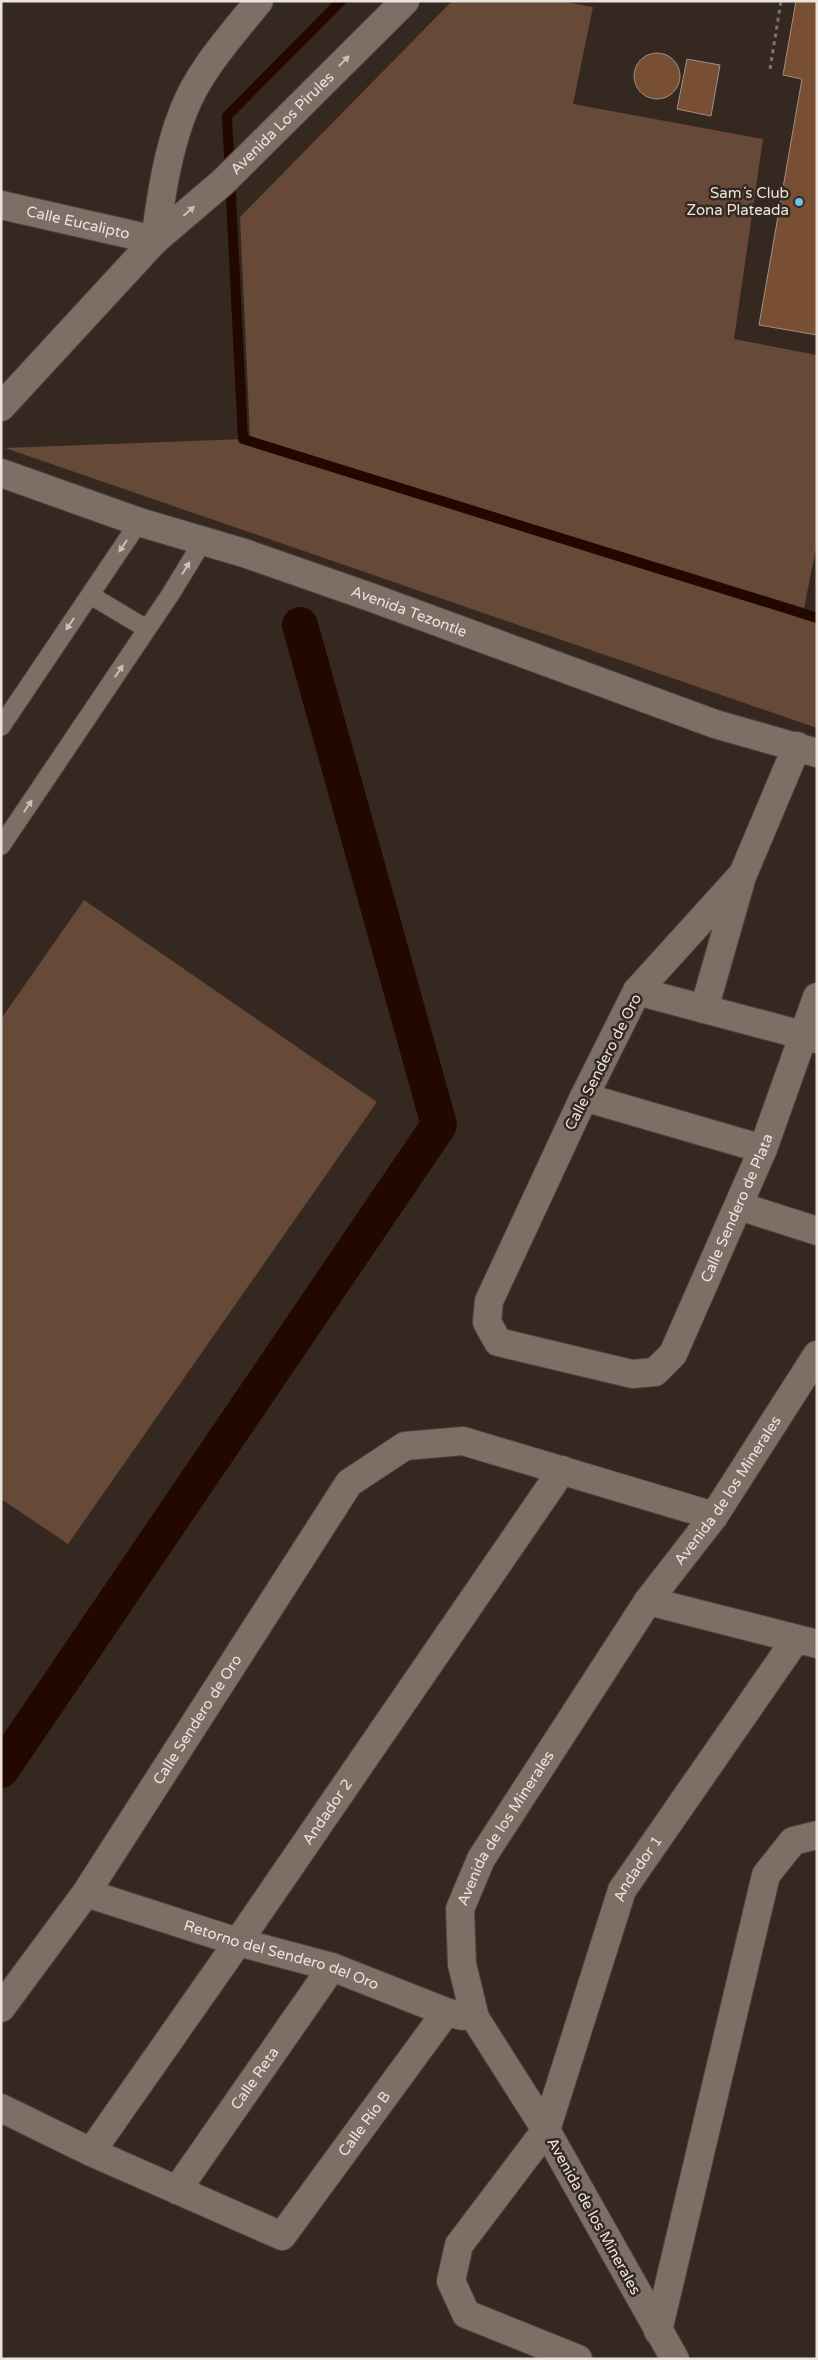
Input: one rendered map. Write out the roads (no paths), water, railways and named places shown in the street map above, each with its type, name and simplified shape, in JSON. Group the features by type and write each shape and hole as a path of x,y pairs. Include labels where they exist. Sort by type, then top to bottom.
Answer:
{"street":[{"name":"Avenida Los Pirules","path":"1,407 155,240 223,182 405,1"},
{"path":"155,240 165,171 183,111 209,62 254,3"},
{"name":"Calle Eucalipto","path":"1,205 155,240"},
{"name":"Avenida Tezontle","path":"1,473 138,522 244,553 370,597 715,724 807,750"},
{"name":"Calle Sendero de Oro","path":"655,1372 632,1374 498,1342 487,1322 489,1301 584,1097 637,991 743,874 807,750"},
{"path":"704,1009 743,874"},
{"path":"637,991 809,1037"},
{"name":"Calle Sendero de Plata","path":"655,1372 673,1354 739,1206 809,1037 817,997"},
{"path":"584,1097 763,1149"},
{"path":"739,1206 817,1231"},
{"name":"Avenida de los Minerales","path":"674,2359 546,2130 475,2018 462,1964 460,1909 481,1859 648,1601 714,1516 817,1355"},
{"name":"Calle Sendero de Oro","path":"1,2008 86,1893 349,1483 405,1446 463,1440 562,1470"},
{"path":"562,1470 714,1516"},
{"name":"Andador 2","path":"90,2152 238,1942 562,1470"},
{"path":"648,1601 806,1642"},
{"name":"Andador 1","path":"578,2359 466,2314 452,2281 459,2245 546,2130 622,1890 806,1642"},
{"path":"658,2331 766,1875 793,1841 817,1835"},
{"name":"Retorno del Sendero del Oro","path":"86,1893 238,1942 332,1967 446,2012 475,2018"},
{"name":"Calle Reta","path":"177,2190 332,1967"},
{"name":"Calle Río B","path":"177,2190 282,2236 446,2012"},
{"path":"1,2108 90,2152 177,2190"}],"lane":[{"path":"1,727 138,522"},
{"path":"1,846 147,629 203,541"},
{"path":"90,595 147,629"}],"waterway":[{"path":"341,1 227,116 243,439 817,618"},
{"path":"1,1770 439,1125 300,625"}],"place":[{"name":"Sam´s Club Zona Plateada","path":"799,202"}]}
